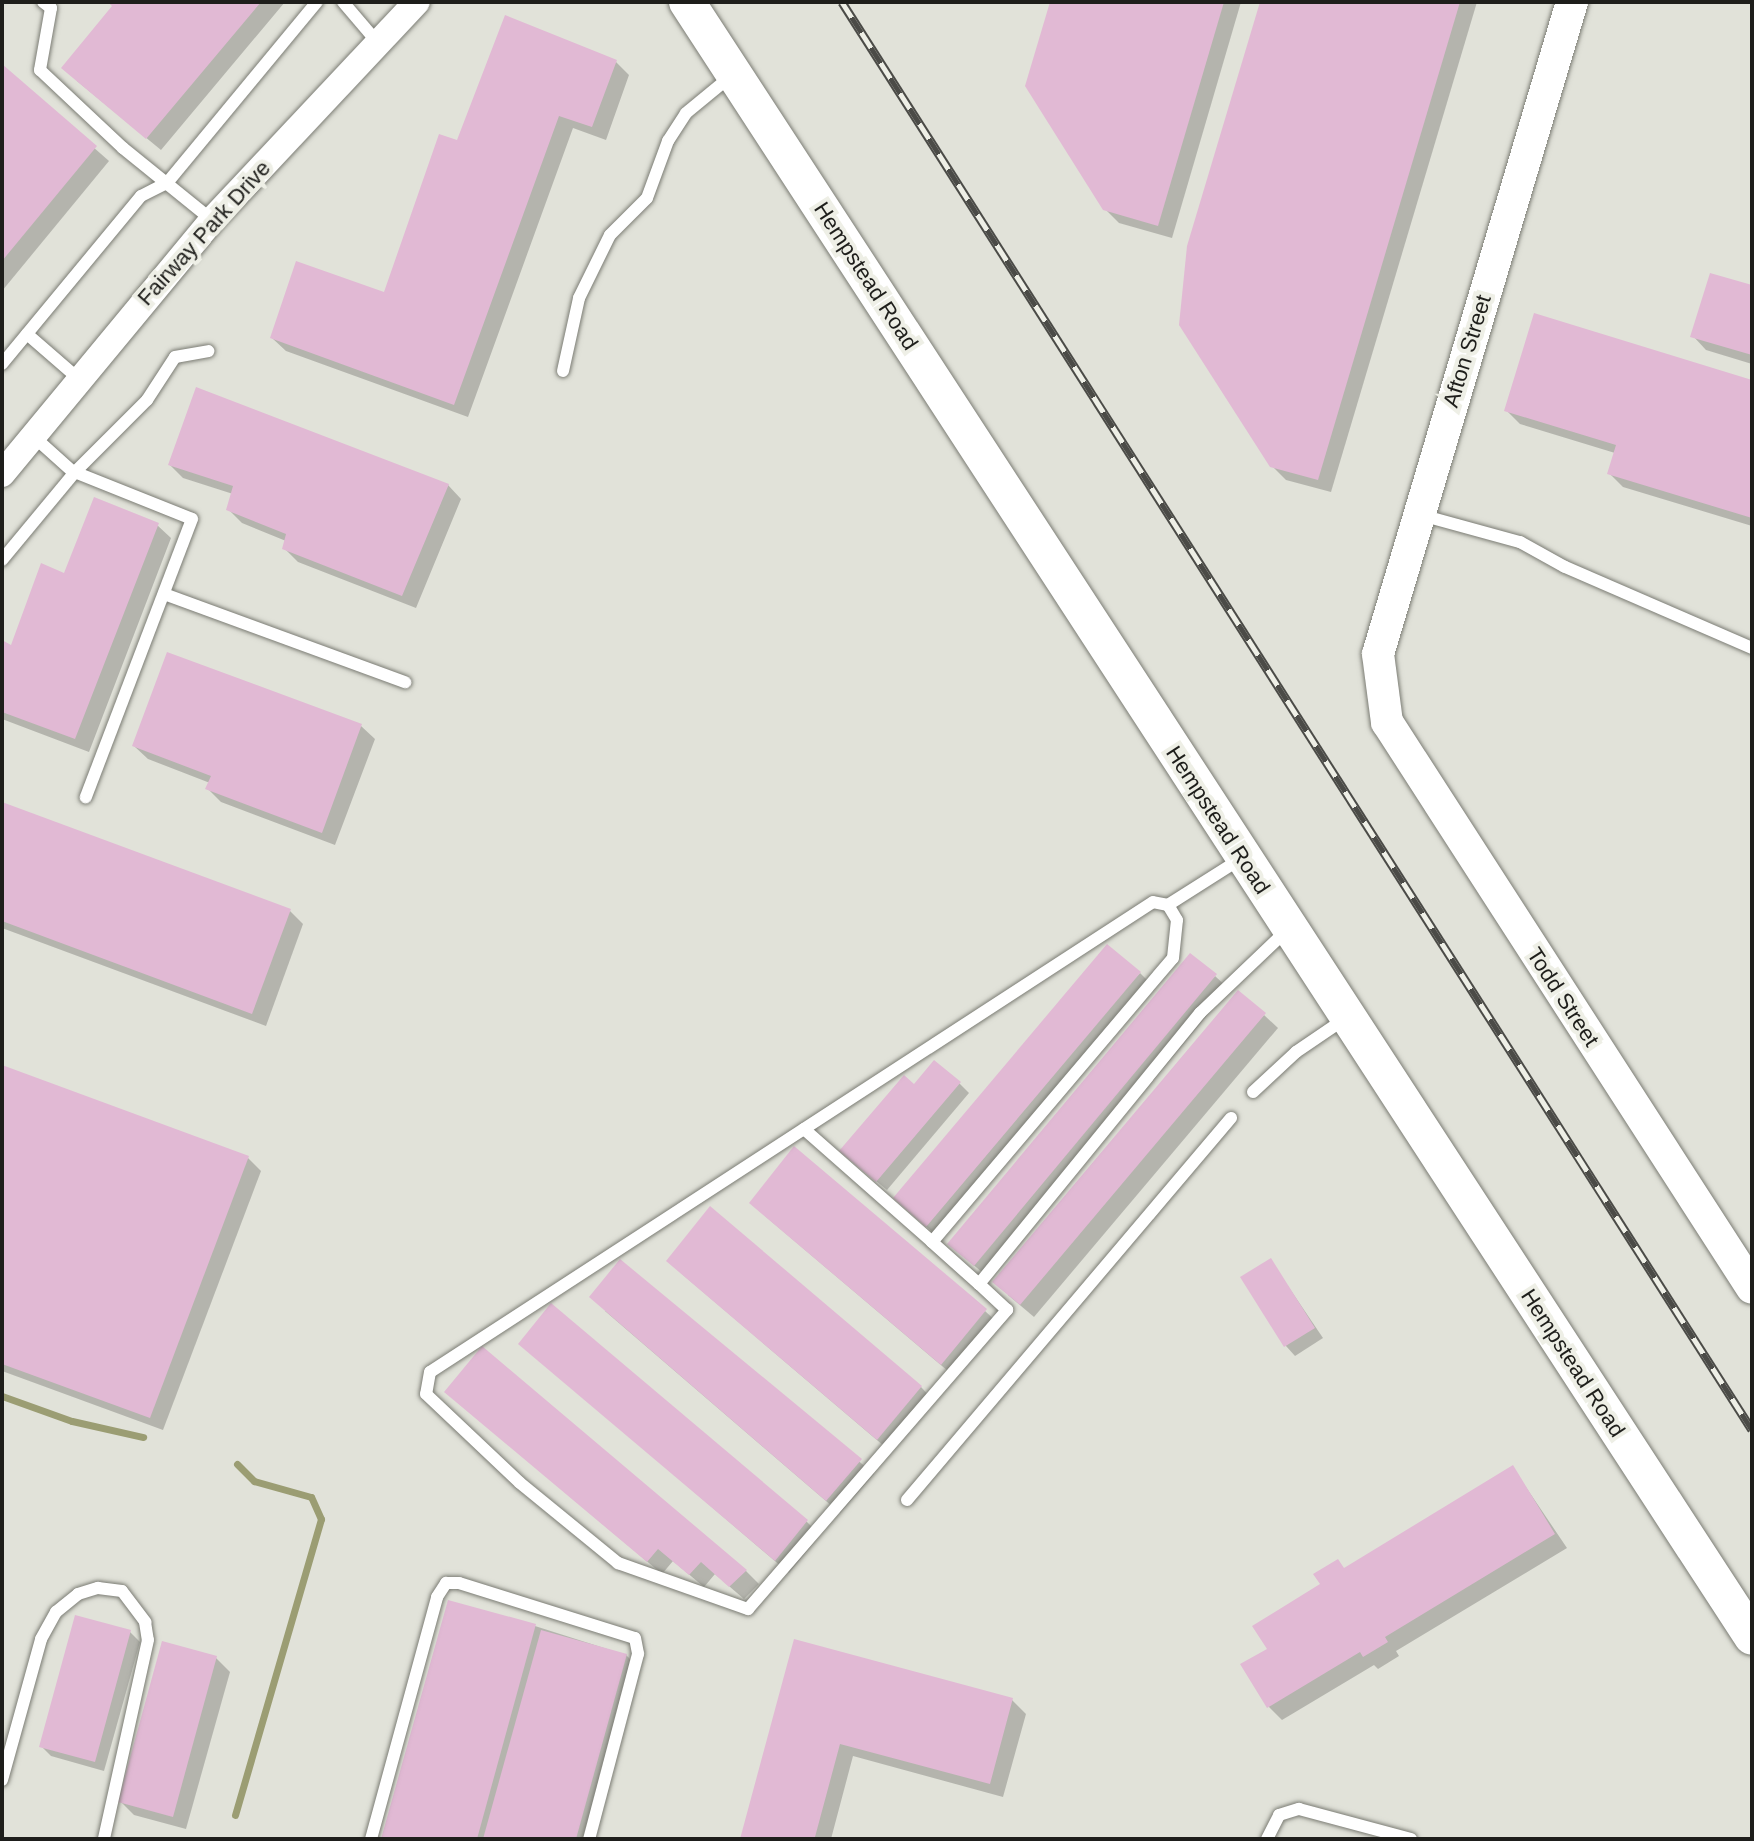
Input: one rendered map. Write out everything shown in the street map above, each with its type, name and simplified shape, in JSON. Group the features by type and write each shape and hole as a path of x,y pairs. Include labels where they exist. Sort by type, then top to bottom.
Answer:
{"main road":[{"name":"Hempstead Road","path":"687,2 1752,1637"}],"street":[{"name":"Fairway Park Drive","path":"2,474 212,220 417,2"},
{"name":"Afton Street","path":"1384,702 1378,654 1572,2"},
{"name":"Todd Street","path":"1384,702 1387,722 1750,1280"}],"lane":[{"path":"43,2 51,8 40,70 212,220"},
{"path":"2,364 141,196 167,183 317,2"},
{"path":"343,2 378,43"},
{"path":"563,371 579,298 610,235 647,198 668,141 686,113 734,74"},
{"path":"27,334 79,379"},
{"path":"2,560 75,472 147,400 175,357 208,351"},
{"path":"33,436 75,472 192,519 86,797"},
{"path":"1418,514 1520,542 1565,567 1752,648"},
{"path":"164,594 405,682"},
{"path":"804,1129 1007,1310 748,1609 618,1563 432,1402 425,1384 430,1372 1153,902 1168,905 1242,858"},
{"path":"932,1242 1173,958 1177,920 1168,905"},
{"path":"979,1284 1200,1013 1289,929"},
{"path":"1253,1092 1296,1052 1346,1018"},
{"path":"907,1500 1231,1118"},
{"path":"371,1839 437,1597 446,1583 459,1583 635,1638 638,1654 589,1839"},
{"path":"2,1780 41,1639 56,1612 78,1594 98,1588 122,1591 145,1622 148,1640 104,1839"},
{"path":"1267,1839 1279,1815 1299,1809 1411,1839"}],"building":[{"path":"108,2 261,2 146,139 61,68 112,6"},
{"path":"1050,2 1224,2 1158,226 1103,210 1025,86"},
{"path":"1260,2 1460,2 1318,480 1270,467 1179,325 1187,246"},
{"path":"505,15 617,60 592,127 559,116 454,405 270,338 296,261 384,292 439,134 457,140"},
{"path":"2,64 97,146 2,261"},
{"path":"1710,273 1752,285 1752,355 1690,337"},
{"path":"1534,313 1752,380 1752,518 1607,474 1616,445 1504,411"},
{"path":"196,387 449,484 402,596 282,549 286,534 226,510 233,486 168,465"},
{"path":"94,497 159,523 75,739 2,712 2,640 11,645 41,563 64,573"},
{"path":"167,652 362,724 322,833 205,789 211,776 132,746"},
{"path":"2,802 291,909 252,1014 2,921"},
{"path":"1107,944 1141,972 926,1227 893,1198"},
{"path":"1190,953 1217,974 974,1266 947,1244"},
{"path":"1238,990 1266,1013 1020,1305 992,1282"},
{"path":"934,1060 961,1082 876,1182 839,1151 904,1075 914,1084"},
{"path":"2,1065 249,1156 150,1418 2,1364"},
{"path":"794,1146 987,1309 941,1365 749,1203"},
{"path":"710,1206 922,1386 877,1440 666,1261"},
{"path":"1271,1258 1315,1328 1284,1347 1240,1277"},
{"path":"620,1259 862,1459 826,1501 589,1297"},
{"path":"551,1303 808,1520 775,1561 518,1344"},
{"path":"482,1346 747,1570 729,1587 701,1562 689,1575 658,1549 647,1562 444,1392"},
{"path":"1513,1465 1555,1534 1385,1637 1388,1642 1363,1657 1360,1652 1267,1708 1240,1664 1267,1649 1252,1626 1320,1584 1313,1574 1338,1559 1344,1568"},
{"path":"448,1600 536,1624 477,1839 381,1839"},
{"path":"75,1615 131,1630 95,1762 39,1747"},
{"path":"541,1630 627,1654 576,1839 483,1839"},
{"path":"794,1639 1013,1698 990,1784 840,1744 815,1837 820,1839 740,1839"},
{"path":"162,1641 217,1656 173,1817 118,1802"}],"waterway":[{"path":"2,1396 72,1421 143,1437"},
{"path":"235,1815 321,1519 311,1497 254,1481 237,1464"}],"railway":[{"path":"842,2 1752,1430"}]}
